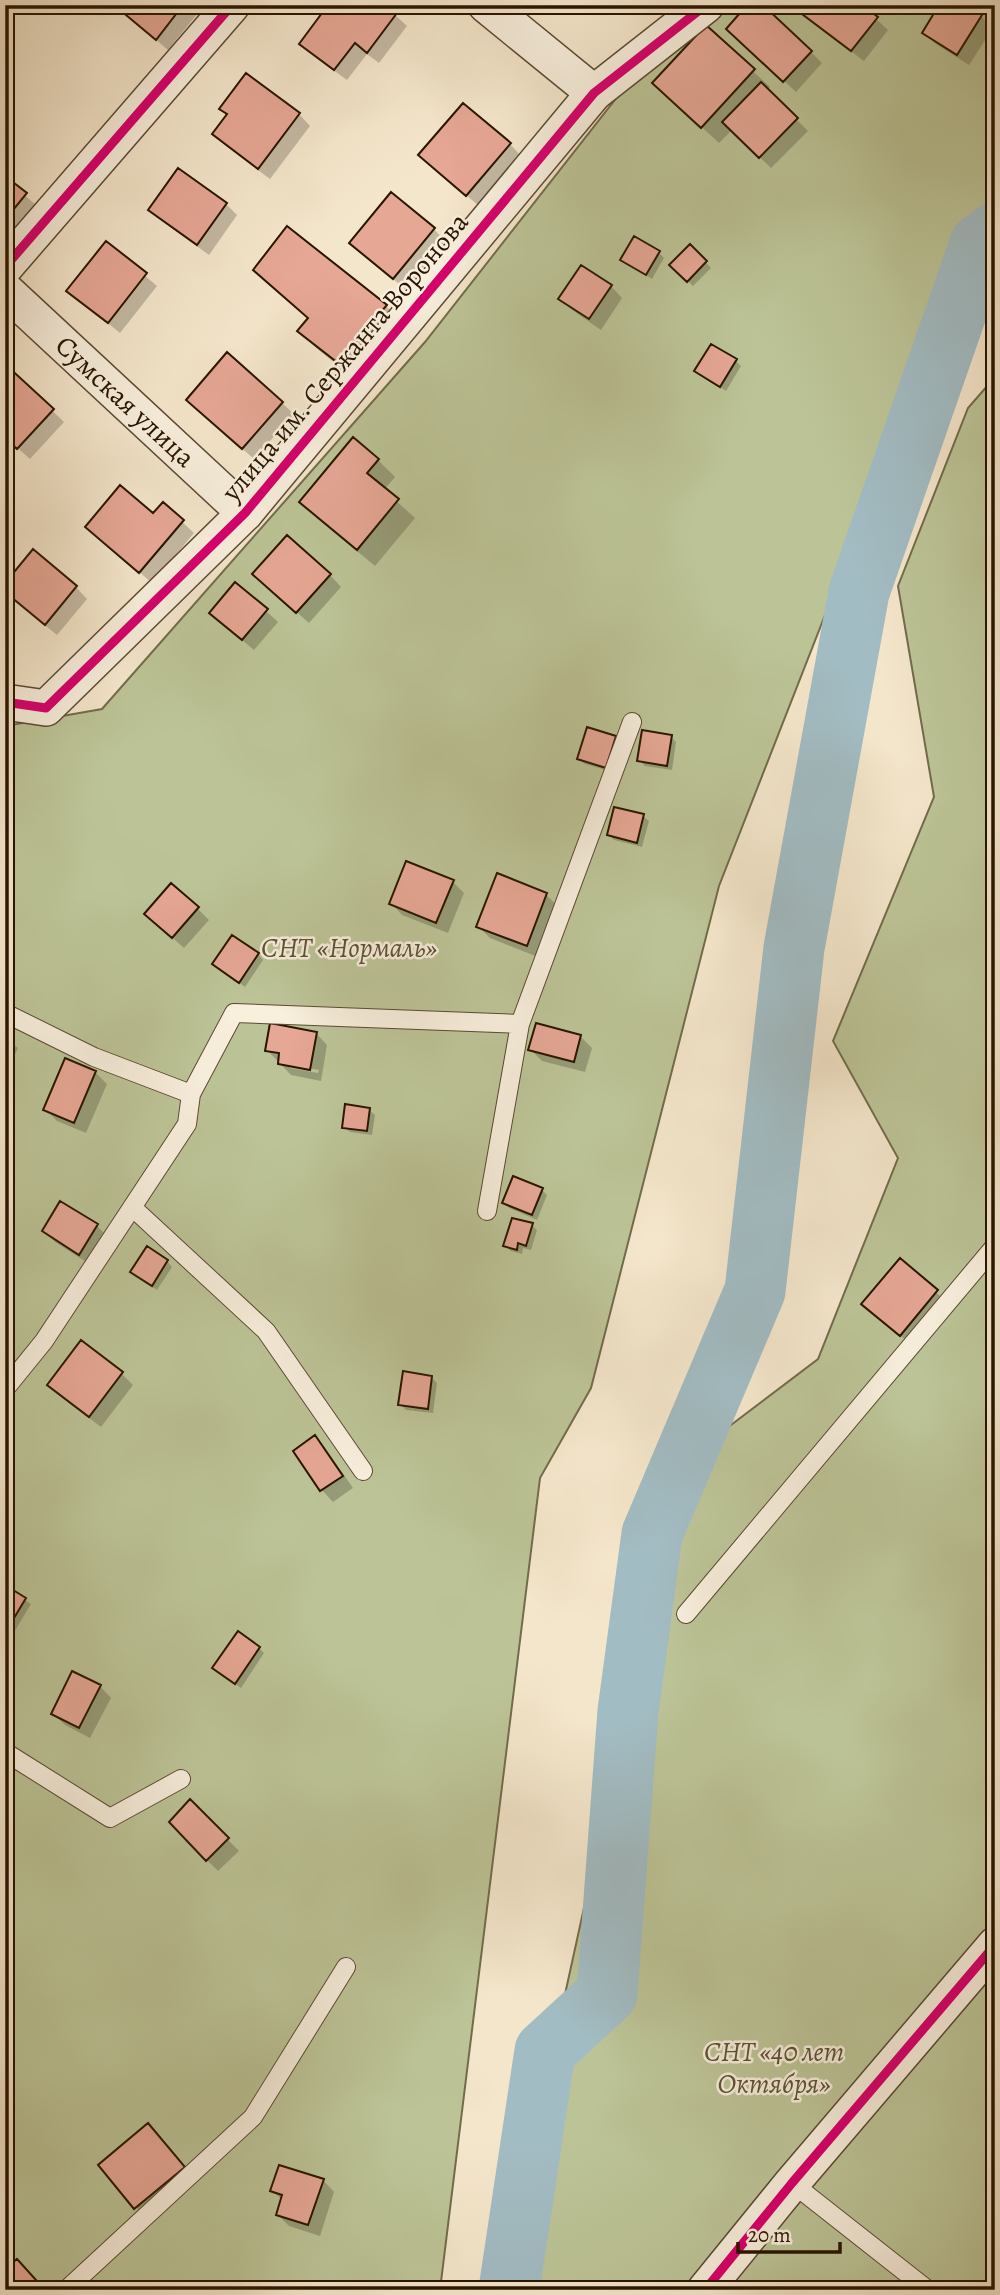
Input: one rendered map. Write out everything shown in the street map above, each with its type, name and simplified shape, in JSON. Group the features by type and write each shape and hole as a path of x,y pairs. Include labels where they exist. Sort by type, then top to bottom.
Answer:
{"street":[{"path":"5,267 232,5"},
{"path":"485,5 594,93"},
{"name":"улица им. Сержанта Воронова","path":"5,702 46,708 245,513 594,93 706,5"},
{"name":"Сумская улица","path":"5,290 245,513"},
{"path":"705,2290 792,2183 995,1945"}],"lane":[{"path":"487,1211 520,1024 632,722"},
{"path":"5,1013 93,1058 191,1094"},
{"path":"5,1389 44,1341 187,1124 191,1094 234,1013 520,1024"},
{"path":"132,1207 267,1331 363,1471"},
{"path":"686,1615 995,1246"},
{"path":"5,1752 110,1818 181,1779"},
{"path":"66,2290 253,2117 346,1967"},
{"path":"792,2183 928,2290"}],"green space":[{"name":"СНТ «Нормаль»","path":"704,5 995,5 995,234 962,265 719,886 591,1388 540,1478 440,2290 5,2290 5,726 102,709 425,342 629,82"},
{"name":"СНТ «40 лет Октября»","path":"995,377 995,2290 500,2290 682,1462 818,1359 898,1158 833,1041 934,797 898,586 968,408"}],"building":[{"path":"114,5 183,5 156,40"},
{"path":"328,5 387,5 397,13 367,53 355,43 334,70 299,44"},
{"path":"747,5 763,5 812,51 783,82 726,29"},
{"path":"802,5 862,5 878,17 851,51 798,11"},
{"path":"939,5 967,5 982,15 957,55 922,33"},
{"path":"706,25 755,69 701,128 652,83"},
{"path":"246,73 300,113 258,169 212,134 227,114 219,109"},
{"path":"761,82 798,118 759,158 722,122"},
{"path":"463,103 511,143 466,196 418,155"},
{"path":"178,168 227,203 197,245 148,210"},
{"path":"5,176 27,193 5,220"},
{"path":"391,192 435,228 393,279 349,243"},
{"path":"287,226 387,305 338,363 297,331 308,318 253,270"},
{"path":"634,236 660,251 646,275 620,260"},
{"path":"106,241 147,273 108,323 66,291"},
{"path":"690,244 707,261 687,282 669,265"},
{"path":"581,265 612,285 589,319 558,299"},
{"path":"711,344 737,359 720,387 694,371"},
{"path":"227,352 283,402 242,449 186,400"},
{"path":"5,364 54,409 17,449 5,438"},
{"path":"353,437 379,459 367,473 399,499 357,550 299,502"},
{"path":"120,485 153,513 163,502 184,520 139,573 85,527"},
{"path":"287,535 331,574 296,613 252,574"},
{"path":"33,549 77,586 45,625 5,592 5,583"},
{"path":"235,582 268,609 242,640 209,613"},
{"path":"587,727 616,736 606,768 577,759"},
{"path":"642,730 672,735 667,766 637,761"},
{"path":"614,807 644,814 637,843 607,835"},
{"path":"406,861 454,880 436,923 389,904"},
{"path":"497,873 547,893 527,946 476,927"},
{"path":"171,883 199,907 172,938 144,914"},
{"path":"232,935 259,953 239,983 212,964"},
{"path":"270,1023 317,1032 310,1070 278,1064 279,1053 265,1051"},
{"path":"536,1023 581,1035 574,1062 528,1050"},
{"path":"65,1058 96,1071 74,1123 43,1110"},
{"path":"345,1104 370,1108 367,1131 342,1128"},
{"path":"513,1176 543,1188 532,1215 502,1203"},
{"path":"60,1201 98,1224 79,1255 42,1231"},
{"path":"512,1218 533,1223 526,1246 518,1243 517,1250 503,1246"},
{"path":"147,1246 168,1260 152,1286 130,1272"},
{"path":"900,1258 938,1290 900,1336 861,1304"},
{"path":"81,1340 123,1372 89,1417 47,1385"},
{"path":"403,1371 432,1376 428,1409 398,1405"},
{"path":"315,1435 343,1476 320,1491 293,1451"},
{"path":"5,1585 26,1598 5,1633"},
{"path":"238,1631 260,1647 235,1684 212,1668"},
{"path":"72,1671 101,1685 79,1728 51,1714"},
{"path":"190,1799 229,1838 206,1861 169,1822"},
{"path":"148,2123 185,2167 134,2209 98,2165"},
{"path":"279,2165 324,2179 308,2225 276,2215 282,2195 270,2191"},
{"path":"17,2259 45,2290 5,2290 5,2269"}],"waterway":[{"path":"509,2290 545,2051 607,1994 628,1711 652,1534 755,1291 794,948 859,592 980,244 995,233"}],"cycle path":[{"path":"5,267 232,5"},
{"path":"5,702 46,708 245,513 594,93 706,5"},
{"path":"705,2290 792,2183 995,1945"}]}
